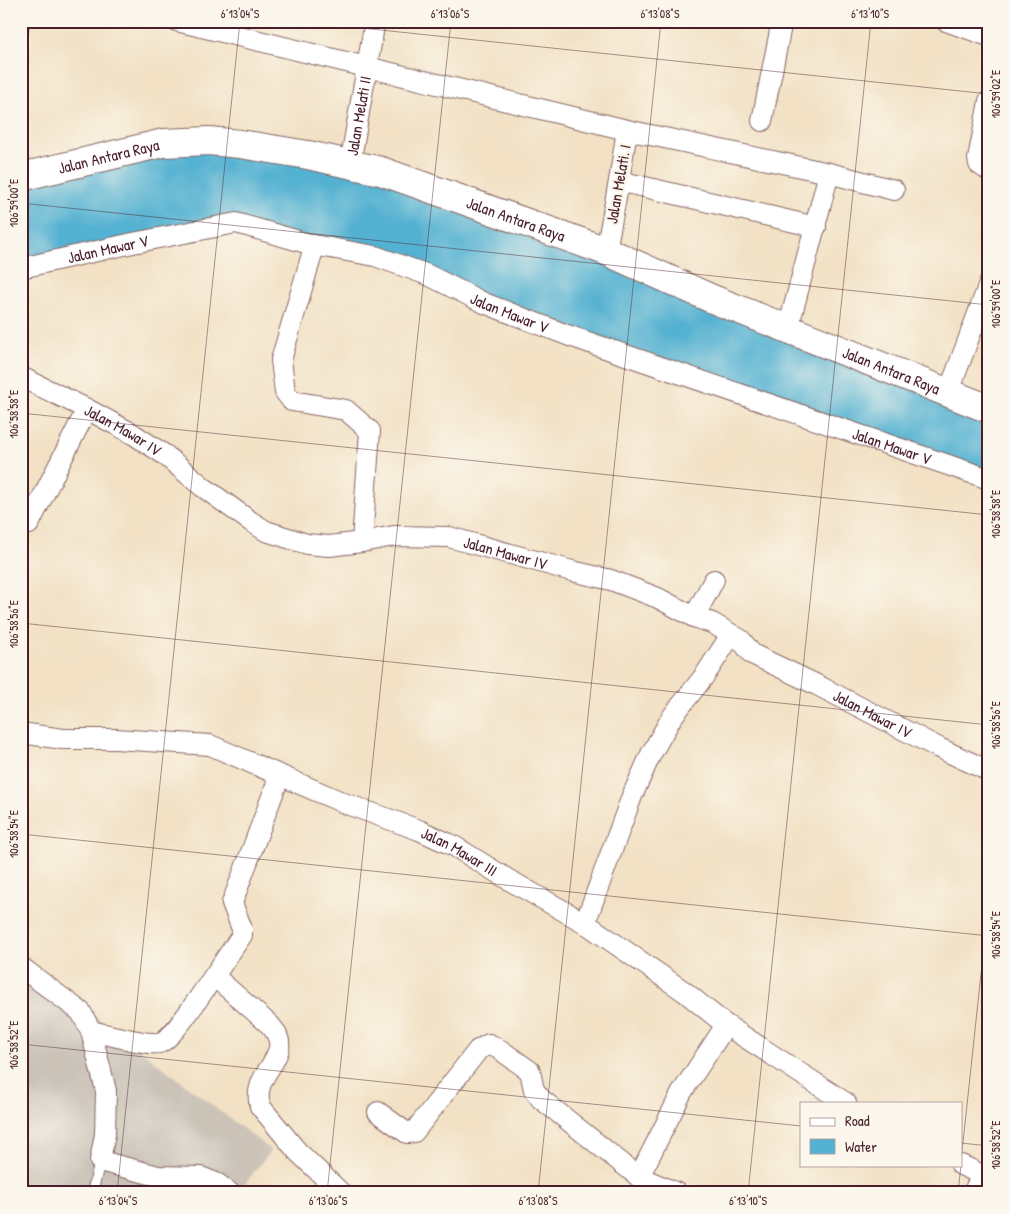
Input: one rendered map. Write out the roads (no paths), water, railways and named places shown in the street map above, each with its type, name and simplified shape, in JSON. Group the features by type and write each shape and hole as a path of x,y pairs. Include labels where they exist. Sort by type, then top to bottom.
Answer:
{"street":[{"path":"176,21 620,128 829,173 894,190"},
{"name":"Jalan Melati II","path":"350,164 375,21"},
{"path":"762,121 782,21"},
{"path":"946,21 989,36"},
{"path":"989,101 978,159 979,164 989,171"},
{"name":"Jalan Melati. I","path":"606,252 619,181 620,128"},
{"name":"Jalan Antara Raya","path":"21,177 163,143 209,140 308,155 381,171 606,252 710,298 989,409"},
{"path":"788,329 829,173"},
{"path":"619,181 816,227"},
{"name":"Jalan Mawar V","path":"21,268 133,243 236,223 313,245 375,256 428,275 484,303 567,335 989,480"},
{"path":"313,245 281,360 285,392 292,401 346,410 370,431 362,542"},
{"path":"948,394 989,284"},
{"name":"Jalan Mawar IV","path":"21,377 133,434 157,450 250,522 266,531 307,544 329,546 394,536 449,537 611,580 658,598 694,617 712,623 741,640 752,654 817,684 938,748 989,771"},
{"path":"29,524 87,409"},
{"path":"694,617 714,580"},
{"path":"585,923 632,796 651,754 672,716 705,675 731,635"},
{"name":"Jalan Mawar III","path":"21,733 63,739 115,739 210,745 344,802 419,830 454,846 585,923 685,992 726,1025 844,1102"},
{"path":"91,1031 145,1042 160,1043 169,1037 180,1023 242,934 242,929 232,903 280,774"},
{"path":"21,967 81,1012 91,1031 106,1091 104,1134 100,1161 158,1176 201,1177 218,1184 230,1193"},
{"path":"214,976 276,1031 280,1046 279,1053 258,1088 260,1106 297,1151 340,1193"},
{"path":"639,1177 682,1092 726,1025"},
{"path":"378,1112 406,1133 414,1132 478,1050 488,1044 499,1048 530,1071 534,1090 541,1099 639,1177 677,1193"},
{"path":"962,1165 985,1176 973,1193"}],"lane":[{"path":"92,1193 100,1161"}],"water":[{"path":"163,143 350,164 989,409 989,479 428,275 236,223 21,267 21,176"}]}
